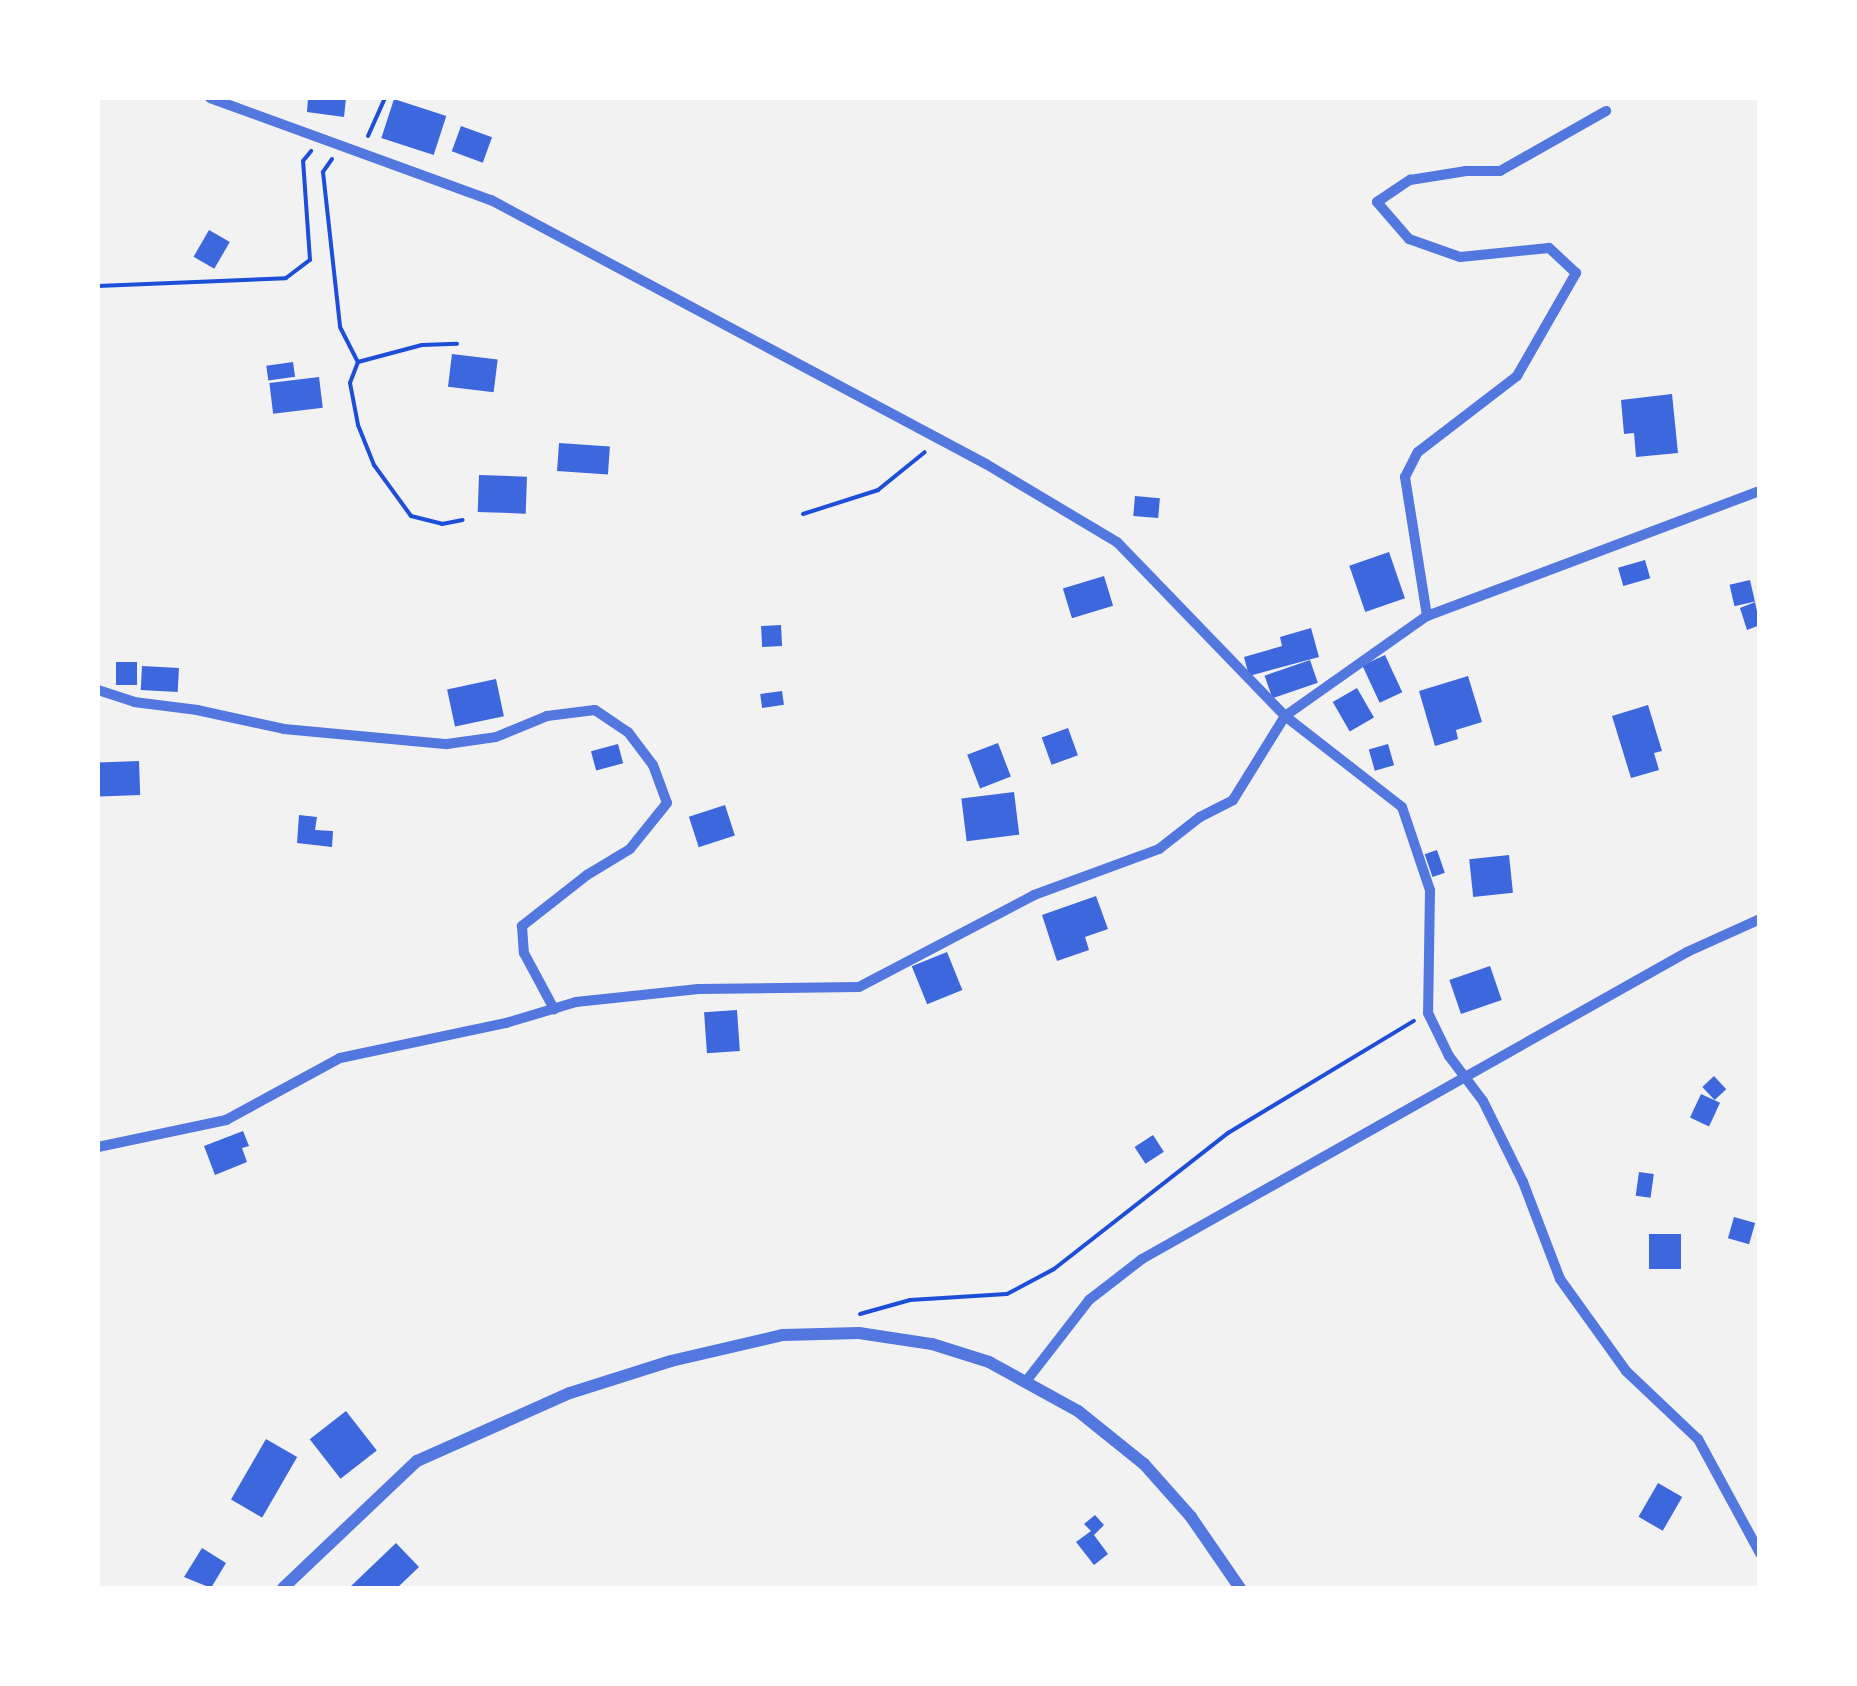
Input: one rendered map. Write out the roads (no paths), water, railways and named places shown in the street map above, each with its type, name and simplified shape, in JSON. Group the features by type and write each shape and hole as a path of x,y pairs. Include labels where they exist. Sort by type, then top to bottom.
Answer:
{"street":[{"path":"210,98 491,200 940,440 1116,542 1286,716 1402,807 1430,890 1428,1013 1483,1101 1523,1182 1560,1279 1626,1371 1698,1440 1760,1553"},
{"path":"1427,616 1405,478 1418,452 1517,376 1576,274 1549,248 1460,256 1409,239 1377,202 1410,180 1466,170 1500,171 1606,110"},
{"path":"98,1147 226,1120 340,1058 576,1002 698,989 859,987 1034,896 1159,849 1200,817 1232,800 1286,716 1427,616 1760,492"},
{"path":"98,690 134,702 196,710 284,729 447,744 496,736 547,716 595,710 628,732 652,766 667,803 630,849 586,875 522,926 524,953 554,1008"},
{"path":"1027,1380 1071,1318 1125,1270 1687,952 1760,918"},
{"path":"283,1588 417,1460 570,1393 671,1361 782,1335 859,1333 932,1344 1027,1380 1078,1412 1144,1464 1191,1517 1240,1588"}]}
